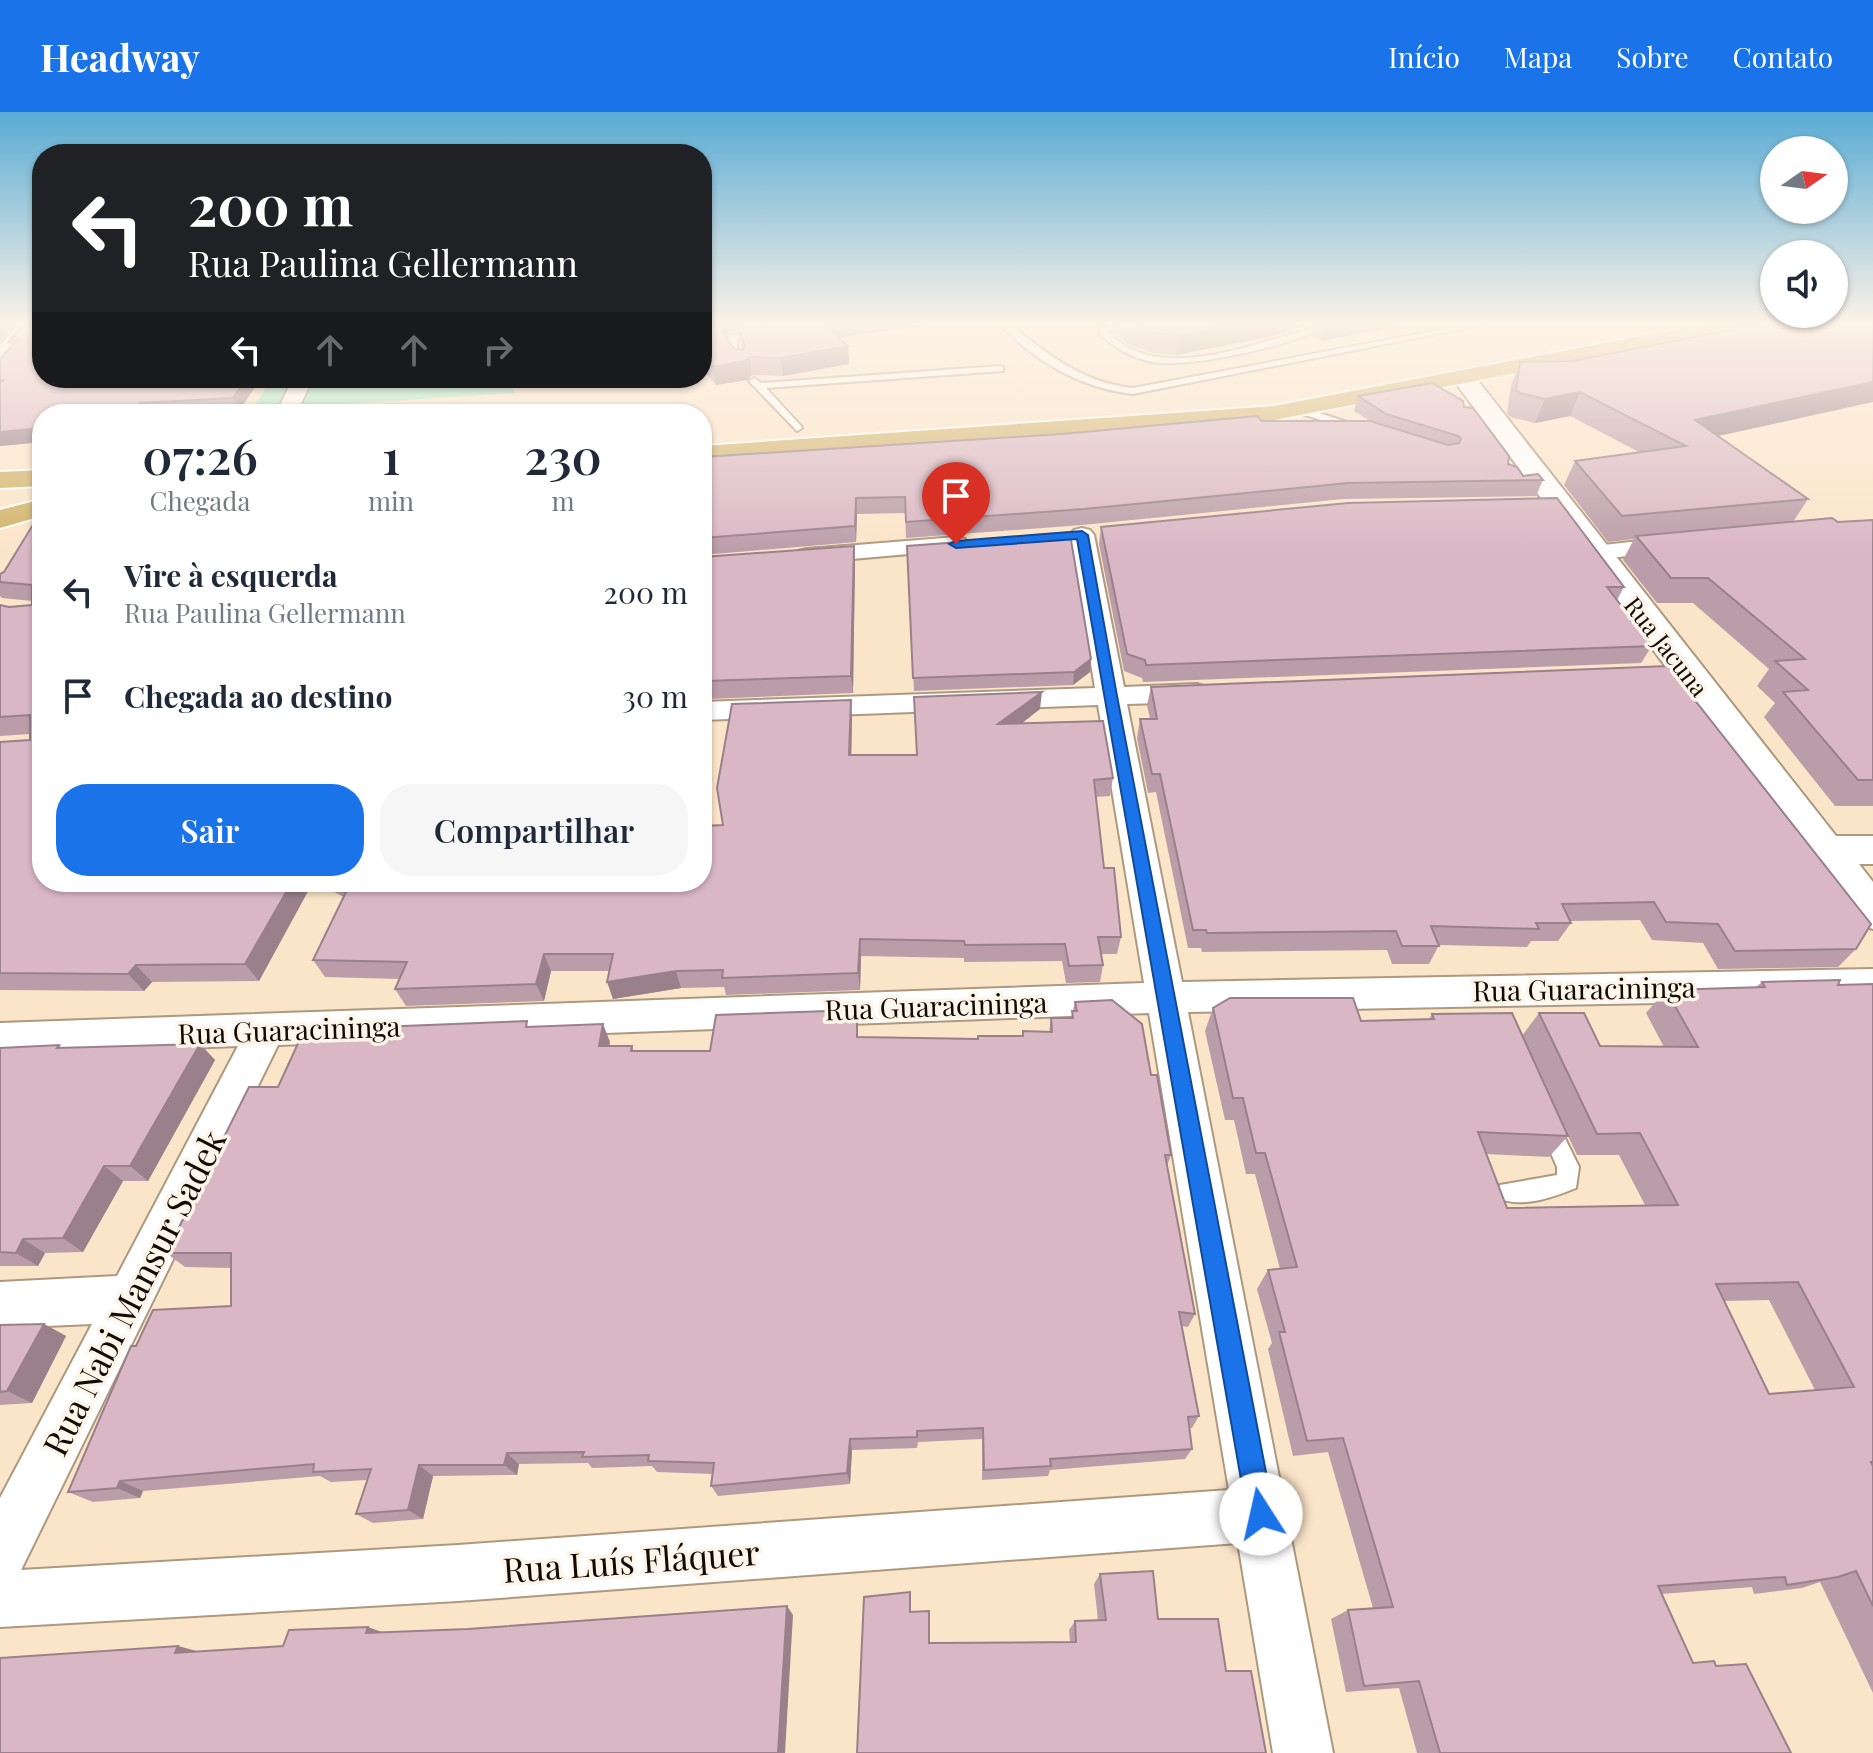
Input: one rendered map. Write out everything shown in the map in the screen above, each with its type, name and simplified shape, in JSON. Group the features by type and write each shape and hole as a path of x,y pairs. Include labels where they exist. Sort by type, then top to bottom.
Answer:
{"main road":[{"path":"712,434 1210,401"},
{"path":"712,453 1175,422 1297,409 1330,401"},
{"name":"Rua Jacuna","path":"1478,401 1540,495 1594,553 1674,672 1873,913"},
{"path":"0,480 32,478"},
{"path":"0,502 32,500"},
{"path":"0,519 32,511"},
{"path":"1823,850 1873,850"}],"street":[{"path":"28,536 32,528"},
{"path":"1077,535 1303,1753"},
{"path":"781,558 987,542"},
{"path":"1594,553 1701,542"},
{"path":"712,711 1219,692"},
{"name":"Rua Guaracininga","path":"0,1039 1165,997 1494,1002 1873,984"},
{"name":"Rua Nabi Mansur Sadek","path":"0,1554 266,1030"},
{"path":"0,1305 129,1299"},
{"name":"Rua Luís Fláquer","path":"0,1599 458,1573 1261,1514"}],"lane":[{"path":"772,401 797,428"},
{"path":"1297,409 1378,435"},
{"path":"1508,1192 1549,1189 1568,1181 1568,1167 1543,1112"}],"green space":[{"path":"258,401 398,401 345,404 256,404"}],"building":[{"path":"0,401 185,401 32,404 32,429 0,432"},
{"path":"1365,401 1462,401 1464,407 1473,408 1509,456 1508,464 1517,467 1523,476 1538,474 1543,480 1348,483 1084,509 906,522 905,497 856,498 855,526 712,537 712,456 1062,434 1257,416 1262,421 1370,421 1448,445 1459,443 1461,439 1386,414"},
{"path":"1597,401 1786,401 1695,420 1808,499 1622,516 1575,461 1686,446"},
{"path":"1557,498 1624,587 1607,587 1652,646 1146,665 1145,660 1127,654 1101,527 1348,503"},
{"path":"1832,518 1838,522 1873,520 1873,780 1858,780 1783,692 1808,690 1775,661 1805,659 1708,578 1671,578 1636,536"},
{"path":"32,526 32,585 0,582 0,574"},
{"path":"1070,534 1091,659 1074,672 913,678 907,546"},
{"path":"854,546 851,676 712,681 712,556"},
{"path":"0,605 32,605 32,892 286,892 245,964 136,965 128,974 0,973 0,742 30,740 30,715 0,717"},
{"path":"1668,666 1871,924 1856,949 1735,951 1718,924 1666,922 1654,902 1562,904 1571,923 1536,923 1539,929 1431,926 1439,946 1402,946 1396,931 1207,933 1206,930 1193,930 1160,774 1152,774 1140,719 1157,719 1151,687"},
{"path":"1042,692 998,724 1103,721 1113,778 1094,780 1104,868 1114,868 1121,937 1098,937 1103,965 1069,966 1065,944 965,945 964,941 860,939 858,973 722,978 723,970 676,971 607,982 613,954 544,954 536,984 395,989 407,962 313,960 346,892 712,892 712,826 723,825 717,788 732,704 851,700 849,755 917,755 914,697"},
{"path":"1840,980 1838,985 1873,984 1873,1606 1856,1571 1787,1585 1785,1577 1658,1586 1693,1663 1714,1661 1716,1666 1746,1664 1791,1753 1440,1753 1419,1681 1364,1686 1348,1610 1393,1607 1343,1438 1307,1441 1279,1332 1285,1332 1268,1270 1297,1267 1265,1153 1256,1153 1243,1098 1233,1098 1213,1008 1230,998 1353,998 1361,1021 1434,1019 1432,1014 1512,1013 1568,1136 1478,1132 1507,1208 1678,1205 1640,1133 1597,1134 1539,1013 1584,1013 1600,1046 1698,1047 1666,990 1765,987 1762,982","holes":["1798,1282 1854,1387 1769,1394 1716,1284"]},
{"path":"1112,1000 1142,1024 1151,1075 1157,1075 1171,1155 1165,1155 1195,1314 1179,1312 1199,1416 1188,1417 1192,1449 1050,1459 1051,1466 984,1470 983,1428 917,1431 917,1437 850,1439 847,1473 711,1486 714,1463 648,1461 649,1455 582,1457 584,1452 507,1453 504,1465 419,1465 408,1510 356,1514 371,1469 313,1472 314,1464 120,1481 117,1488 68,1492 131,1346 136,1346 153,1310 231,1306 231,1253 166,1253 249,1087 278,1087 300,1039 375,1035 378,1027 527,1021 526,1027 603,1024 599,1046 632,1046 631,1051 710,1051 716,1015 857,1010 857,1037 978,1039 978,1036 1023,1036 1023,1031 1052,1032 1051,1018 1073,1018 1072,1011 1077,1011 1075,1002"},
{"path":"200,1044 130,1166 104,1166 63,1238 23,1239 16,1253 0,1252 0,1048"},
{"path":"44,1324 7,1391 0,1392 0,1325"},
{"path":"1153,1571 1158,1619 1218,1619 1226,1671 1251,1671 1266,1753 857,1753 864,1597 910,1592 910,1612 929,1611 929,1643 1076,1642 1075,1621 1106,1620 1100,1574"},
{"path":"787,1606 778,1753 0,1753 0,1658 178,1646 175,1653 283,1646 289,1630 368,1627 366,1633 468,1629"}],"route":[{"path":"956,544 1082,535 1261,1514"}]}
